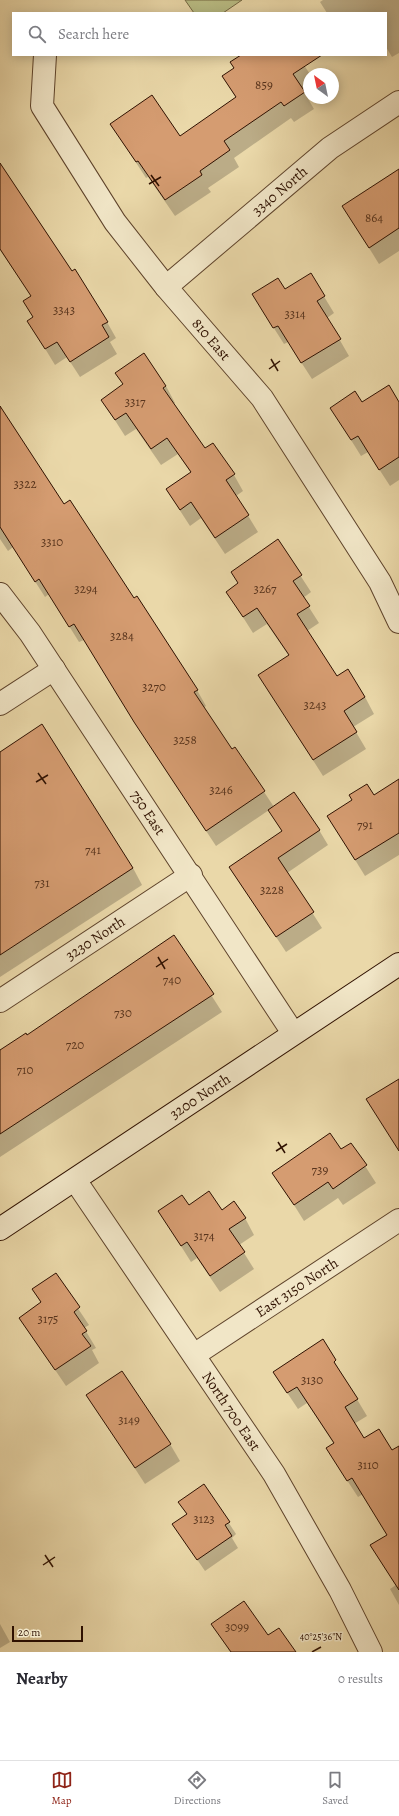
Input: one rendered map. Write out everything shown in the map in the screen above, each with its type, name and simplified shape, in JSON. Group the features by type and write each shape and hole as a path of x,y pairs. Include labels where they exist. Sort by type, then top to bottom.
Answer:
{"street":[{"name":"810 East","path":"45,56 42,106 115,222 166,287 262,398 380,582 399,622"},
{"name":"3340 North","path":"166,287 330,148 399,102"},
{"name":"750 East","path":"0,594 30,633 191,875 293,1033"},
{"path":"0,704 54,669"},
{"name":"3230 North","path":"0,1001 191,875"},
{"name":"3200 North","path":"0,1229 399,964"},
{"name":"North 700 East","path":"75,1180 274,1474 340,1590 371,1652"},
{"name":"East 3150 North","path":"194,1355 399,1220"}],"green space":[{"path":"185,0 242,0 224,12 193,12"}],"building":[{"path":"239,56 320,56 293,74 303,89 303,93 284,106 281,102 224,141 230,150 200,171 202,175 165,200 138,161 136,162 110,124 152,95 180,136 236,97 222,76 234,68 230,62"},
{"path":"0,163 72,271 75,269 108,322 102,325 109,337 70,362 57,342 45,349 27,321 33,317 23,301 31,296 0,249"},
{"path":"399,169 399,228 369,248 342,206"},
{"path":"311,273 325,296 317,301 341,339 301,363 278,326 273,328 252,294 278,278 285,289"},
{"path":"144,353 166,386 163,388 205,448 213,443 235,474 226,480 249,515 215,538 191,502 180,510 166,489 191,472 167,438 151,449 126,413 115,420 101,400 123,384 115,373"},
{"path":"389,385 399,402 399,457 379,470 358,436 351,440 330,408 355,391 362,402"},
{"path":"0,406 64,504 70,500 134,598 137,596 198,690 194,692 232,749 235,747 265,791 206,831 134,722 74,624 69,627 39,579 35,582 0,527"},
{"path":"278,539 302,575 293,581 310,606 297,614 337,676 348,669 365,697 344,711 357,732 313,760 258,675 289,655 257,608 243,617 226,592 238,583 231,572"},
{"path":"42,724 133,868 0,955 0,752"},
{"path":"399,779 399,833 355,860 327,816 352,800 349,795 367,784 374,795"},
{"path":"294,792 320,830 278,858 314,912 276,937 229,867 282,831 268,810"},
{"path":"174,935 214,994 0,1134 0,1050 26,1033 27,1035"},
{"path":"399,1079 399,1151 366,1099"},
{"path":"330,1133 341,1149 351,1143 367,1165 333,1189 328,1182 294,1205 272,1173"},
{"path":"209,1191 222,1210 234,1201 246,1218 229,1229 245,1252 210,1276 187,1242 181,1246 158,1211 182,1195 189,1205"},
{"path":"56,1273 80,1307 74,1312 87,1331 82,1334 91,1346 55,1370 19,1318 41,1302 32,1289"},
{"path":"323,1339 336,1360 334,1362 358,1399 345,1407 364,1438 379,1429 392,1450 399,1446 399,1590 370,1545 387,1535 352,1478 347,1481 326,1448 334,1443 297,1387 287,1393 273,1372"},
{"path":"122,1371 171,1444 135,1468 86,1395"},
{"path":"204,1484 230,1522 225,1525 232,1536 197,1560 172,1524 187,1514 178,1502"},
{"path":"244,1601 268,1635 279,1628 296,1652 231,1652 211,1624"}]}
